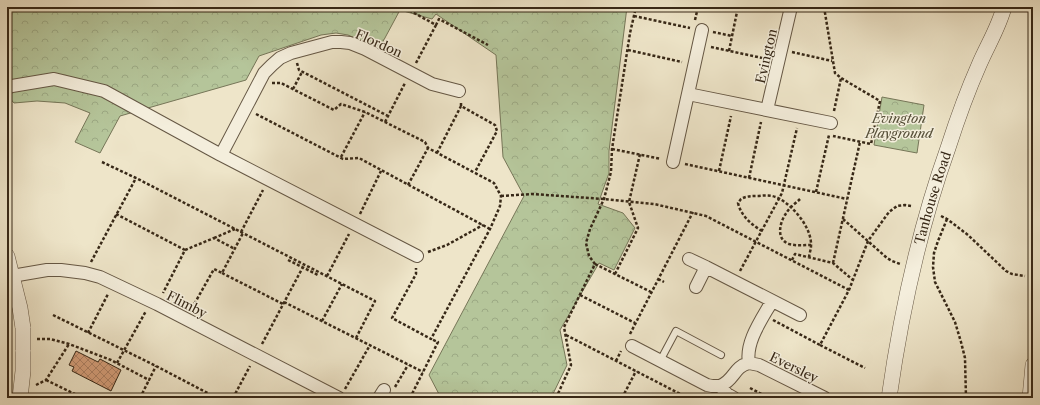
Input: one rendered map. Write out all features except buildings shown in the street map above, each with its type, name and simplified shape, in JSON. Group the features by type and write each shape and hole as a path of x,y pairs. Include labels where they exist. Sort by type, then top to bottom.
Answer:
{"street":[{"name":"Evington","path":"766,110 791,7"},
{"name":"Tanhouse Road","path":"887,396 904,305 926,219 948,148 978,67 1004,7"},
{"path":"673,162 702,30"},
{"name":"Flordon","path":"221,155 264,73 280,58 294,52 332,42 350,43 432,84 459,91"},
{"path":"7,88 54,79 104,90 221,155 417,256"},
{"path":"688,94 831,123"},
{"path":"7,256 20,308 22,328 23,371 20,395"},
{"path":"689,259 800,315"},
{"path":"696,287 706,268"},
{"name":"Flimby","path":"12,276 47,270 61,270 85,273 100,277 256,355 341,395"},
{"name":"Eversley","path":"749,363 748,357 750,345 772,301"},
{"path":"628,343 708,385 716,387 720,386 734,398"},
{"name":"Eversley","path":"720,386 728,381 740,367 749,363 759,365 825,398"},
{"path":"1030,398 1033,365"}],"lane":[{"path":"660,361 676,331 721,354"}],"path":[{"path":"636,7 612,149 611,172 604,199 590,229 586,243 589,256 595,264 651,292"},
{"path":"729,51 738,7"},
{"path":"824,7 835,73 840,78 880,101 871,144 829,135"},
{"path":"405,8 436,25 439,19 488,45"},
{"path":"634,16 732,36"},
{"path":"699,44 729,51 832,61"},
{"path":"628,50 695,64"},
{"path":"294,52 299,70 388,116"},
{"path":"293,89 302,72"},
{"path":"816,192 840,78"},
{"path":"258,84 282,83 334,110 341,104 365,112 425,142 428,148 494,183 500,196 500,206 490,229 431,339"},
{"path":"437,153 461,106 459,91"},
{"path":"719,172 734,103"},
{"path":"461,106 495,125 497,131 474,172"},
{"path":"245,109 343,158 358,158 490,229"},
{"path":"749,178 766,110"},
{"path":"341,157 365,112"},
{"path":"734,282 780,199 799,117"},
{"path":"833,263 860,142"},
{"path":"408,185 428,148"},
{"path":"612,149 847,199"},
{"path":"615,274 638,228 629,202 640,154"},
{"path":"102,162 235,229 318,275"},
{"path":"85,273 136,178"},
{"path":"222,273 268,179"},
{"path":"500,196 532,194 604,199 654,204 693,212 706,216 849,290"},
{"path":"762,231 746,218 739,206 739,200 744,197 760,196 772,196 780,199 800,216 808,231 811,245 808,258"},
{"path":"800,199 790,208 784,217 780,227 780,232 782,239 788,244 811,245"},
{"path":"820,345 849,290 868,241 889,212 897,206 911,206"},
{"path":"616,361 628,343 635,323 693,212"},
{"path":"116,214 185,250"},
{"path":"941,216 952,222 968,235 1006,271 1012,274 1025,276"},
{"path":"843,219 892,261 913,268"},
{"path":"947,219 934,253 933,267 936,282 954,322 961,342 965,358 966,398"},
{"path":"410,398 438,342 392,318 416,274 417,256 447,245 483,225"},
{"path":"117,363 185,250 235,229"},
{"path":"214,238 235,249"},
{"path":"792,260 795,254 833,263 853,280"},
{"path":"288,260 342,284 375,301 356,338"},
{"path":"556,398 572,365 564,327 595,264"},
{"path":"233,398 303,266"},
{"path":"186,319 214,269 423,372"},
{"path":"658,280 664,282"},
{"path":"88,333 114,283"},
{"path":"322,321 342,284"},
{"path":"580,295 635,323"},
{"path":"52,315 217,398"},
{"path":"764,315 865,368"},
{"path":"565,335 688,398"},
{"path":"33,339 50,339 69,344 111,360 149,380"},
{"path":"20,395 46,380 69,344"},
{"path":"341,395 370,345"},
{"path":"382,394 394,389 408,365"},
{"path":"140,398 156,366"},
{"path":"622,398 636,371"},
{"path":"46,380 83,398"},
{"path":"750,388 769,398"}],"green space":[{"path":"7,7 627,7 609,151 609,173 598,204 623,213 635,228 614,270 599,263 560,330 567,365 551,398 441,398 429,375 524,196 503,157 496,55 436,14 432,19 400,10 379,49 348,35 336,33 321,35 259,56 246,80 120,116 100,153 75,142 90,113 65,103 37,101 14,103 7,95"},
{"name":"Evington Playground","path":"882,97 924,105 917,153 874,145"}]}
